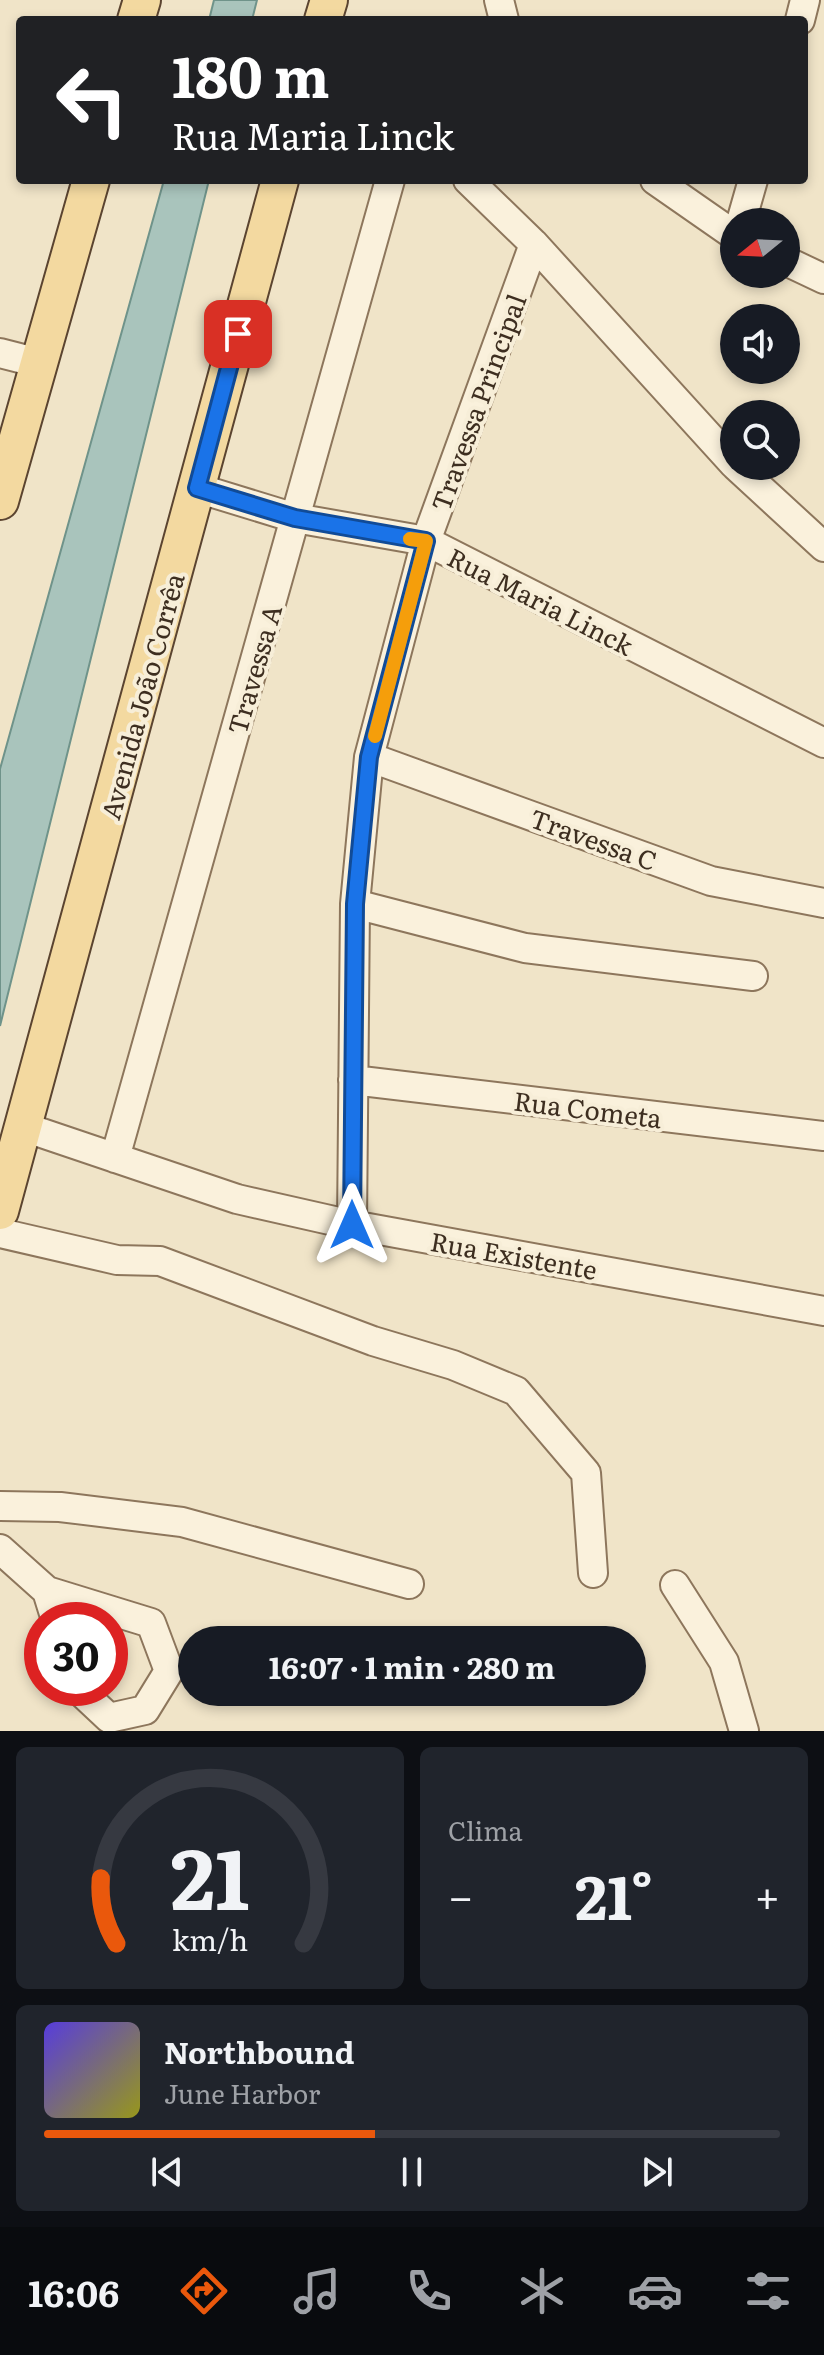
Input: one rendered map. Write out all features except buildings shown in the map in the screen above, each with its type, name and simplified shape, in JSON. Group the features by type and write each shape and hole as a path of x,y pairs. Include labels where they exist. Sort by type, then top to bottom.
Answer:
{"main road":[{"path":"0,501 90,184"},
{"name":"Avenida João Corrêa","path":"0,1211 279,184"}],"street":[{"name":"Travessa A","path":"115,1158 389,184"},
{"path":"472,184 534,244 720,449"},
{"path":"661,184 720,225"},
{"path":"745,208 752,184"},
{"name":"Travessa Principal","path":"352,1225 355,904 369,757 426,541 534,244"},
{"path":"800,268 824,279"},
{"path":"0,353 39,363"},
{"path":"751,480 824,547"},
{"name":"Rua Maria Linck","path":"197,488 295,518 426,541 824,743"},
{"name":"Travessa C","path":"369,757 711,881 824,903"},
{"path":"355,904 525,948 753,976"},
{"name":"Rua Cometa","path":"353,1080 824,1136"},
{"name":"Rua Existente","path":"24,1127 237,1199 352,1225 824,1311"},
{"path":"0,1233 117,1260 160,1261 373,1341 453,1365 516,1391 586,1473 593,1573"},
{"path":"0,1506 60,1507 182,1522 409,1584"},
{"path":"0,1549 47,1591 83,1602"},
{"path":"675,1585 724,1662 744,1731"},
{"path":"47,1591 50,1602"},
{"path":"96,1706 109,1718 145,1710 169,1671 151,1623 128,1616"}],"water":[{"path":"214,0 257,0 253,16 210,16"},
{"path":"163,184 208,184 0,1026 0,769"}],"slow traffic":[{"path":"375,736 426,541 410,539"}],"route":[{"path":"238,334 197,488 295,518 426,541 369,757 355,904 352,1225"}]}
